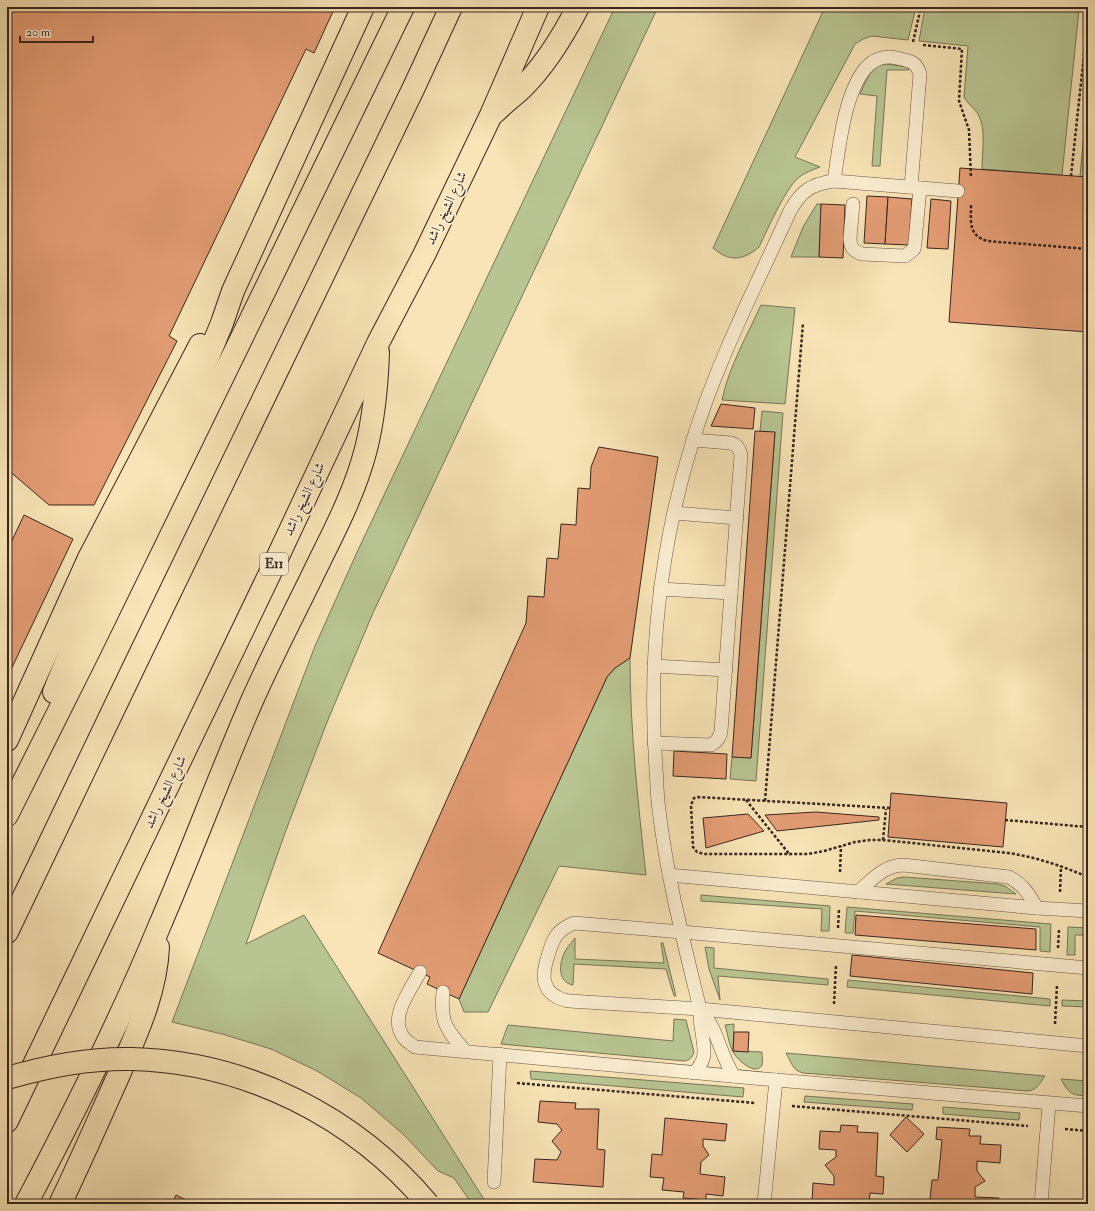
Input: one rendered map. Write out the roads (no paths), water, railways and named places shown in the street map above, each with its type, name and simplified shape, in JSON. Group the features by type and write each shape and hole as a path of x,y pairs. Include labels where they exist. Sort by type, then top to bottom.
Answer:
{"highway":[{"path":"12,806 42,723 75,640 139,500 196,386 222,323 233,291 362,7"},
{"path":"12,806 403,7"},
{"path":"7,932 415,85 450,7"},
{"name":"شارع الشيخ راشد","path":"7,1121 272,569 378,343 424,255 491,115 538,7"},
{"path":"491,115 521,88 547,59 578,7"},
{"path":"7,740 101,534 206,334 233,291"},
{"path":"26,1204 94,1071 126,1002 159,928 220,776 253,700 349,498 366,448 372,422 376,389 378,343"},
{"path":"60,1204 85,1152 138,1032 154,979 158,954 159,928"},
{"path":"7,1078 64,1064 98,1060 132,1059 166,1062 233,1074 290,1097 318,1111 344,1127 369,1145 392,1166 414,1187 428,1204"}],"lane":[{"path":"834,181 848,106 865,68 873,61 882,57 909,60 915,63 918,68 920,80 914,249 905,256 862,254 856,252 852,249 850,238 853,204"},
{"path":"694,1073 702,1063 705,1051 700,1010 669,875 658,809 654,744 654,666 660,589 674,513 693,440 718,369 797,198 809,188 822,182 834,181 958,191"},
{"path":"654,744 711,745 720,737 732,593 741,455 740,449 731,443 693,440"},
{"path":"674,513 737,518"},
{"path":"660,589 732,593"},
{"path":"654,666 726,670"},
{"path":"858,892 886,868 894,865 903,865 1009,877 1018,882 1025,889 1037,908"},
{"path":"669,875 1037,908 1088,911"},
{"path":"1074,911 1088,917"},
{"path":"1088,968 574,923 564,927 557,934 552,943 544,967 543,979 548,990 557,998 569,1001 700,1010 1088,1046"},
{"path":"420,972 398,1016 399,1028 405,1039 415,1047 694,1073 1049,1104 1088,1106"},
{"path":"443,992 443,1019 448,1030 465,1051"},
{"path":"700,1010 712,1025 723,1055 734,1076"},
{"path":"494,1182 500,1054"},
{"path":"764,1204 776,1080"},
{"path":"1041,1204 1049,1104"}]}
